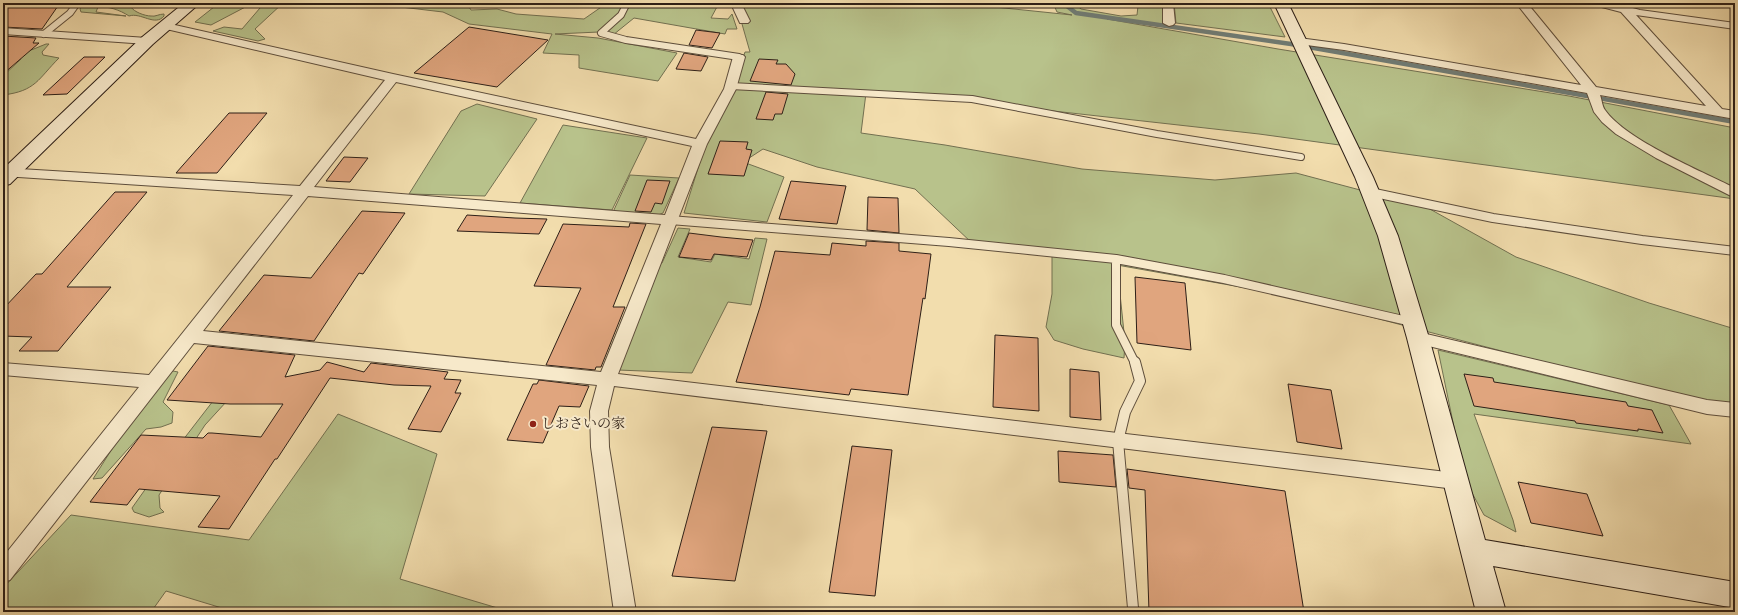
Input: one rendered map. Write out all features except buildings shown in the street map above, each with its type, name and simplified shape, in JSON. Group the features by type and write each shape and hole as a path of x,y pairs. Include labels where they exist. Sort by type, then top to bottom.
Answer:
{"street":[{"path":"6,175 147,40 193,3"},
{"path":"734,3 738,7 744,21"},
{"path":"1168,3 1169,23"},
{"path":"1281,3 1370,192 1388,236 1415,330 1491,612"},
{"path":"1521,3 1595,97 1598,110 1615,127 1637,142 1735,194"},
{"path":"1598,3 1622,6 1640,13 1735,26"},
{"path":"1622,6 1718,112"},
{"path":"166,26 393,78 700,144"},
{"path":"3,31 147,40"},
{"path":"1300,44 1344,47 1595,97 1735,115"},
{"path":"626,612 600,447 599,411 606,379 700,144 731,86 740,57"},
{"path":"3,573 393,78"},
{"path":"6,175 304,191 670,220"},
{"path":"1415,330 1707,406 1735,410"},
{"path":"189,336 606,379 1455,481"},
{"path":"3,369 152,382"},
{"path":"1474,550 1735,594"}],"lane":[{"path":"44,34 70,13 75,6 70,3"},
{"path":"627,3 621,15 601,34 626,40 740,57"},
{"path":"731,86 972,99 1157,134 1301,157"},
{"path":"1370,192 1493,218 1642,240 1735,251"},
{"path":"670,220 1058,252 1116,259 1224,279 1415,330"},
{"path":"1116,259 1116,325 1136,364 1140,381 1125,412 1118,441 1135,612"}],"green space":[{"path":"84,3 111,3 121,7 131,7 137,12 146,15 154,16 164,14 164,16 160,19 152,20 134,15 129,16 106,7 98,7 96,12 126,16 81,12 80,9"},
{"path":"219,3 253,3 211,25 195,22"},
{"path":"256,3 283,3 255,29 265,39 258,41 213,31 224,27 242,29 260,8"},
{"path":"367,3 418,3 469,7 471,10 497,9 516,14 584,19 607,3 725,3 727,5 718,5 711,18 728,19 732,14 737,29 727,29 725,34 634,18 613,35 599,32 555,34 598,38 677,53 658,81 579,68 579,55 543,53 552,34 469,24 443,12"},
{"path":"736,3 973,3 975,5 1072,15 1057,12 1053,3 1074,3 1081,9 1121,16 1137,15 1138,6 1164,7 1165,25 1107,19 1278,49 1569,96 1735,128 1735,199 1259,134 928,97 866,93 861,133 945,145 1082,169 1215,180 1296,173 1428,208 1516,257 1649,303 1735,329 1735,407 1628,384 1291,296 1117,265 1125,342 1124,358 1083,349 1054,340 1046,327 1052,294 1052,255 973,244 915,189 817,167 763,149 743,162 784,177 767,222 684,213 704,149 734,86 745,52 750,52"},
{"path":"1174,3 1268,3 1285,37 1176,23"},
{"path":"49,44 42,52 43,55 59,58 36,83 30,87 14,93 3,95 3,76 21,59 19,55"},
{"path":"477,104 537,119 485,196 409,194 461,111"},
{"path":"563,125 647,138 612,210 520,203"},
{"path":"630,175 679,178 663,213 658,215 613,212"},
{"path":"678,228 690,229 678,257 711,262 715,254 749,259 755,238 767,239 751,305 728,302 692,373 618,370 660,263 662,263"},
{"path":"1438,350 1669,405 1691,444 1474,414 1516,532 1484,515 1465,480"},
{"path":"173,371 178,372 163,402 173,412 172,423 161,427 146,429 102,478 93,479 122,433 166,377"},
{"path":"230,379 227,401 205,425 159,495 160,508 164,512 149,517 134,512 132,508 149,484"},
{"path":"338,414 437,454 400,579 511,612 235,612 166,591 151,612 3,612 3,588 71,515 249,540"}],"waterway":[{"path":"1063,3 1076,13 1291,44 1735,122"}],"place":[{"name":"しおさいの家","path":"533,424"}]}
